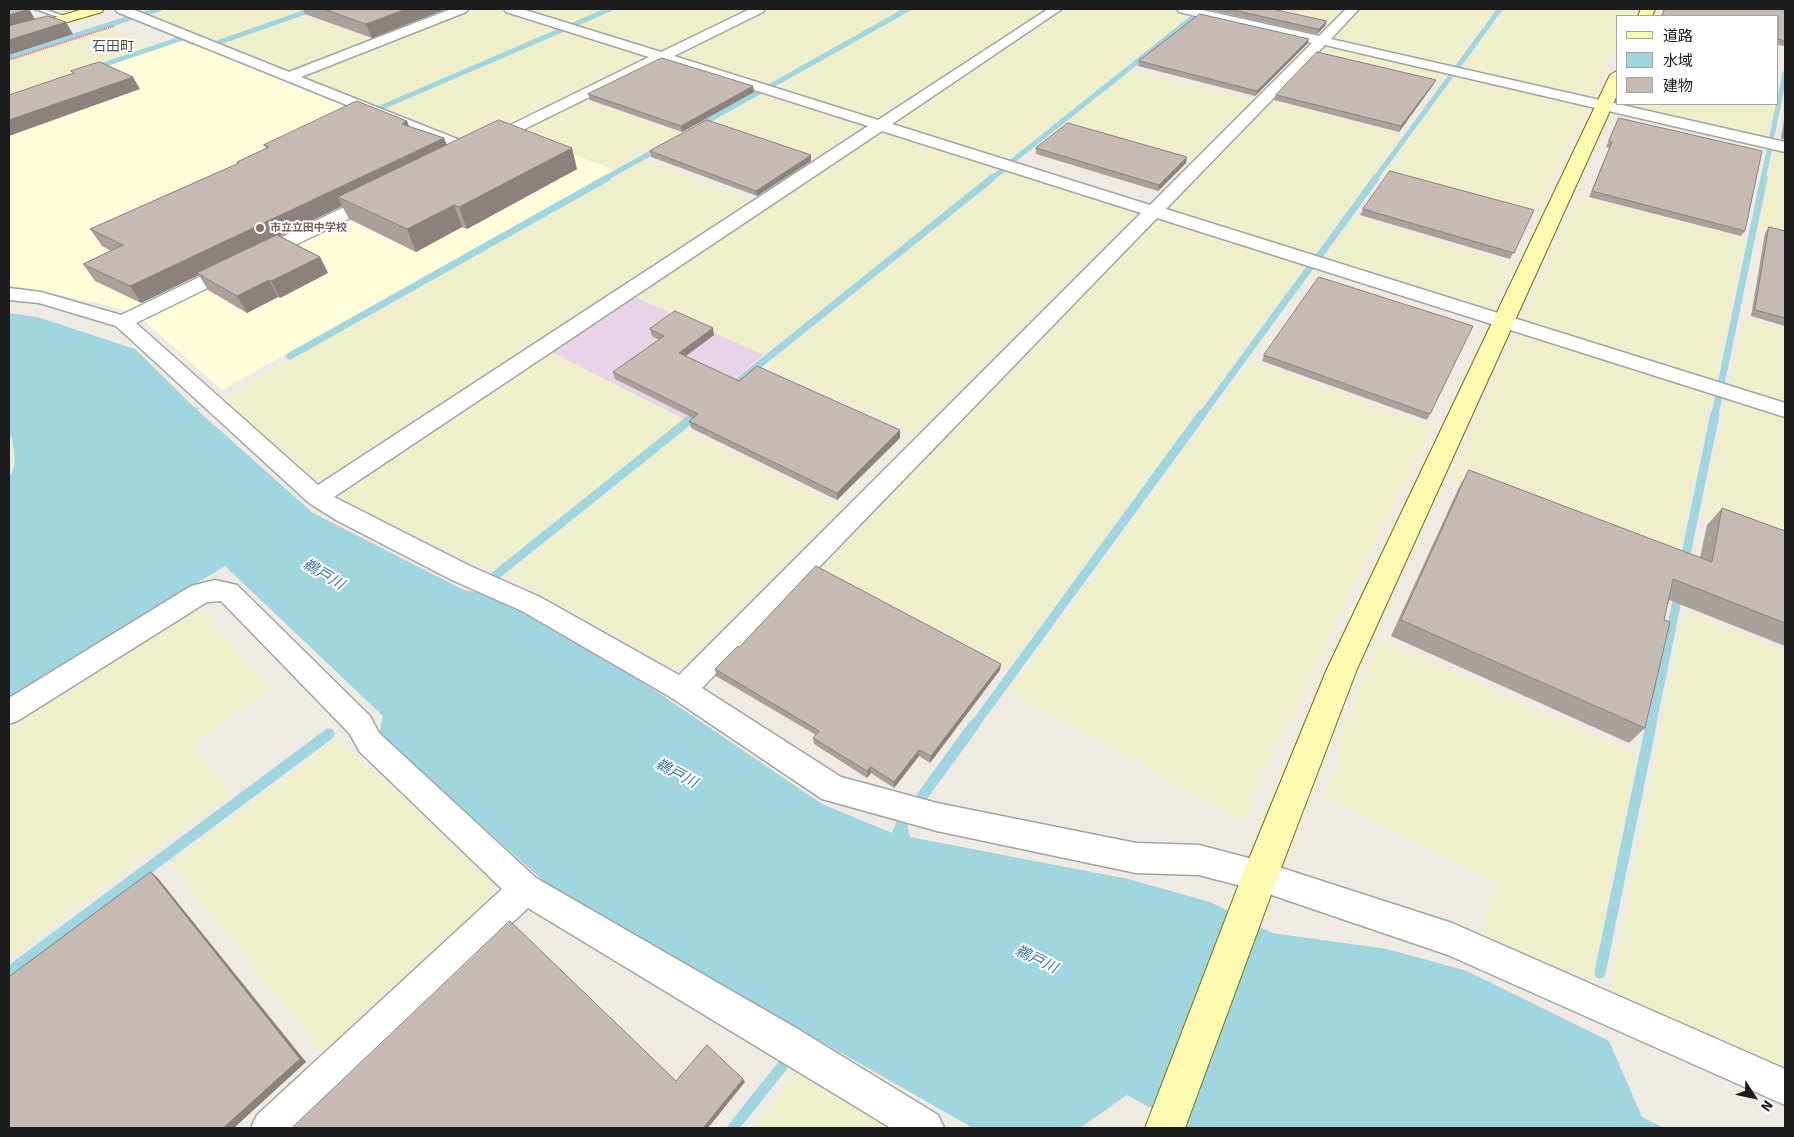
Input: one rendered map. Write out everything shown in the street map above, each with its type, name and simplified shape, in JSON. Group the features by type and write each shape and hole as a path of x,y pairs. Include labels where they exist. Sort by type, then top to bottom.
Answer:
{"street":[{"path":"9,35 97,9"},
{"path":"121,9 471,150 759,9"},
{"path":"290,76 462,9"},
{"path":"510,9 1785,410"},
{"path":"317,497 1056,9"},
{"path":"1183,9 1785,147"},
{"path":"682,690 1151,211 1353,9"},
{"path":"1165,1128 1254,891 1342,669 1616,79"},
{"path":"456,159 474,151 471,150"},
{"path":"123,322 393,190"},
{"path":"9,294 41,298 123,322 317,497 344,514 461,573 532,604 682,690 833,789 937,817 1126,856 1199,860 1254,891 1452,940 1785,1087"},
{"path":"9,712 200,593 215,590 228,592 360,725 368,742 525,889 783,1041 925,1128"},
{"path":"270,1128 525,889"}],"lane":[{"path":"38,9 66,18"}],"path":[{"path":"9,60 142,17"}],"shaded area":[{"name":"市立立田中学校","path":"183,39 468,157 517,133 615,170 222,390 141,318 131,312 98,303 9,285 9,98"},
{"path":"633,296 764,355 684,419 549,351"}],"green space":[{"path":"170,9 311,9 215,43 149,17"},
{"path":"467,9 504,9 564,28 377,108 296,76"},
{"path":"517,9 607,9 569,25"},
{"path":"615,9 754,9 661,53 574,26"},
{"path":"763,9 904,9 764,87 669,55"},
{"path":"911,9 1052,9 880,121 770,88"},
{"path":"1063,9 1174,9 1194,13 1006,162 890,125"},
{"path":"1253,9 1346,9 1329,26"},
{"path":"1360,9 1496,9 1451,69 1328,40"},
{"path":"1505,9 1635,9 1632,15 1616,15 1616,49 1591,99 1460,70"},
{"path":"303,15 375,41 288,73 219,45"},
{"path":"111,29 151,46 9,95 9,62"},
{"path":"567,29 653,56 475,144 468,144 382,110"},
{"path":"1330,44 1449,72 1439,85 1312,55 1322,45"},
{"path":"1132,70 1256,101 1194,163 1062,126"},
{"path":"1457,73 1589,105 1536,215 1384,174"},
{"path":"766,92 871,125 819,161 710,123"},
{"path":"581,98 681,133 615,170 512,132"},
{"path":"1268,100 1402,135 1311,258 1162,208"},
{"path":"1618,105 1775,105 1767,141"},
{"path":"884,129 1001,167 764,355 633,296"},
{"path":"1775,146 1785,148 1785,236 1759,230"},
{"path":"645,160 757,202 322,484 220,400"},
{"path":"1009,169 1138,210 1143,214 920,436 765,366"},
{"path":"1578,196 1745,239 1715,385 1522,321"},
{"path":"1160,216 1307,264 1007,669 810,565 1151,217"},
{"path":"1354,216 1513,263 1491,307 1486,310 1321,262"},
{"path":"1743,317 1785,329 1785,407 1730,389"},
{"path":"1517,333 1527,333 1713,392 1677,565 1450,480"},
{"path":"549,351 684,419 492,571 340,500 341,489"},
{"path":"1250,360 1432,427 1343,608 1291,724 1285,722 1244,822 1010,692"},
{"path":"1726,395 1785,414 1785,549 1702,519"},
{"path":"686,430 846,509 693,661 680,666 669,667 506,575"},
{"path":"198,605 230,644 273,687 192,746 234,791 9,958 9,724"},
{"path":"1684,611 1785,651 1785,1074 1610,993"},
{"path":"1380,639 1638,755 1592,981 1480,938 1496,883 1326,798 1342,749 1336,746"},
{"path":"337,739 498,880 495,900 326,1057 170,864"},
{"path":"800,1068 902,1128 754,1128"}],"water":[{"name":"鵜戸川","path":"9,313 37,317 135,349 194,407 200,408 197,410 313,513 464,590 492,595 647,685 822,804 892,833 897,820 907,822 910,837 1128,879 1210,902 1272,933 1387,949 1467,971 1609,1041 1642,1117 1664,1128 1188,1128 1127,1095 1080,1128 973,1128 550,887 379,734 383,716 225,566 9,698 9,478 14,468 15,458 12,438 9,435"}],"building":[{"path":"9,9 29,9 9,15"},
{"path":"324,9 406,9 366,24"},
{"path":"1229,9 1272,9 1327,21 1319,29"},
{"path":"1665,9 1785,9 1785,41 1779,39 1779,15 1662,15"},
{"path":"1200,14 1309,39 1257,91 1139,61"},
{"path":"48,16 66,22 9,40 9,26"},
{"path":"1317,52 1436,80 1401,126 1276,95"},
{"path":"662,58 753,86 681,126 588,94"},
{"path":"100,62 133,77 9,120 9,95"},
{"path":"357,101 407,121 402,124 444,138 130,286 83,264 123,245 90,229 239,163 237,162 269,147 264,145"},
{"path":"1619,118 1762,151 1745,231 1592,191 1612,142 1609,141"},
{"path":"499,120 572,148 459,207 454,205 407,229 338,197"},
{"path":"707,120 811,155 756,191 650,151"},
{"path":"1068,123 1187,157 1159,185 1036,148"},
{"path":"1390,171 1534,210 1514,253 1363,209"},
{"path":"1769,227 1785,231 1785,318 1755,310"},
{"path":"277,235 320,257 237,296 197,273"},
{"path":"1319,277 1473,326 1430,414 1264,355"},
{"path":"675,311 713,328 679,353 739,381 757,366 900,430 837,493 689,421 698,414 613,372 664,336 650,329"},
{"path":"1469,470 1712,562 1722,508 1785,531 1785,623 1673,579 1664,620 1670,622 1645,728 1401,620"},
{"path":"816,566 1001,664 931,756 919,750 894,782 871,767 867,771 813,738 819,731 715,669 739,647"},
{"path":"151,872 300,1059 223,1128 9,1128 9,977"},
{"path":"510,921 676,1081 707,1045 743,1079 703,1128 292,1128"}],"waterway":[{"path":"144,14 159,9"},
{"path":"217,43 314,9"},
{"path":"571,26 610,9"},
{"path":"769,87 908,9"},
{"path":"1456,69 1500,9"},
{"path":"1010,163 1197,14"},
{"path":"9,57 133,17"},
{"path":"380,108 564,29"},
{"path":"97,67 183,38 193,42"},
{"path":"1375,179 1453,73"},
{"path":"1779,102 1785,73"},
{"path":"700,125 761,91"},
{"path":"1771,141 1778,105"},
{"path":"1763,179 1770,147"},
{"path":"604,179 660,148"},
{"path":"991,179 1005,168"},
{"path":"290,356 607,178"},
{"path":"730,388 992,178"},
{"path":"1317,259 1376,178"},
{"path":"1721,384 1764,178"},
{"path":"1202,415 1311,266"},
{"path":"1715,415 1719,395"},
{"path":"696,415 702,410"},
{"path":"496,575 697,414"},
{"path":"973,727 1202,414"},
{"path":"1684,564 1715,414"},
{"path":"1651,727 1679,591"},
{"path":"923,795 974,725"},
{"path":"1600,973 1651,725"},
{"path":"9,972 329,734"},
{"path":"733,1128 783,1065"}],"place":[{"name":"市立立田中学校","path":"260,228"}],"district":[{"name":"石田町","path":"113,47"}]}
